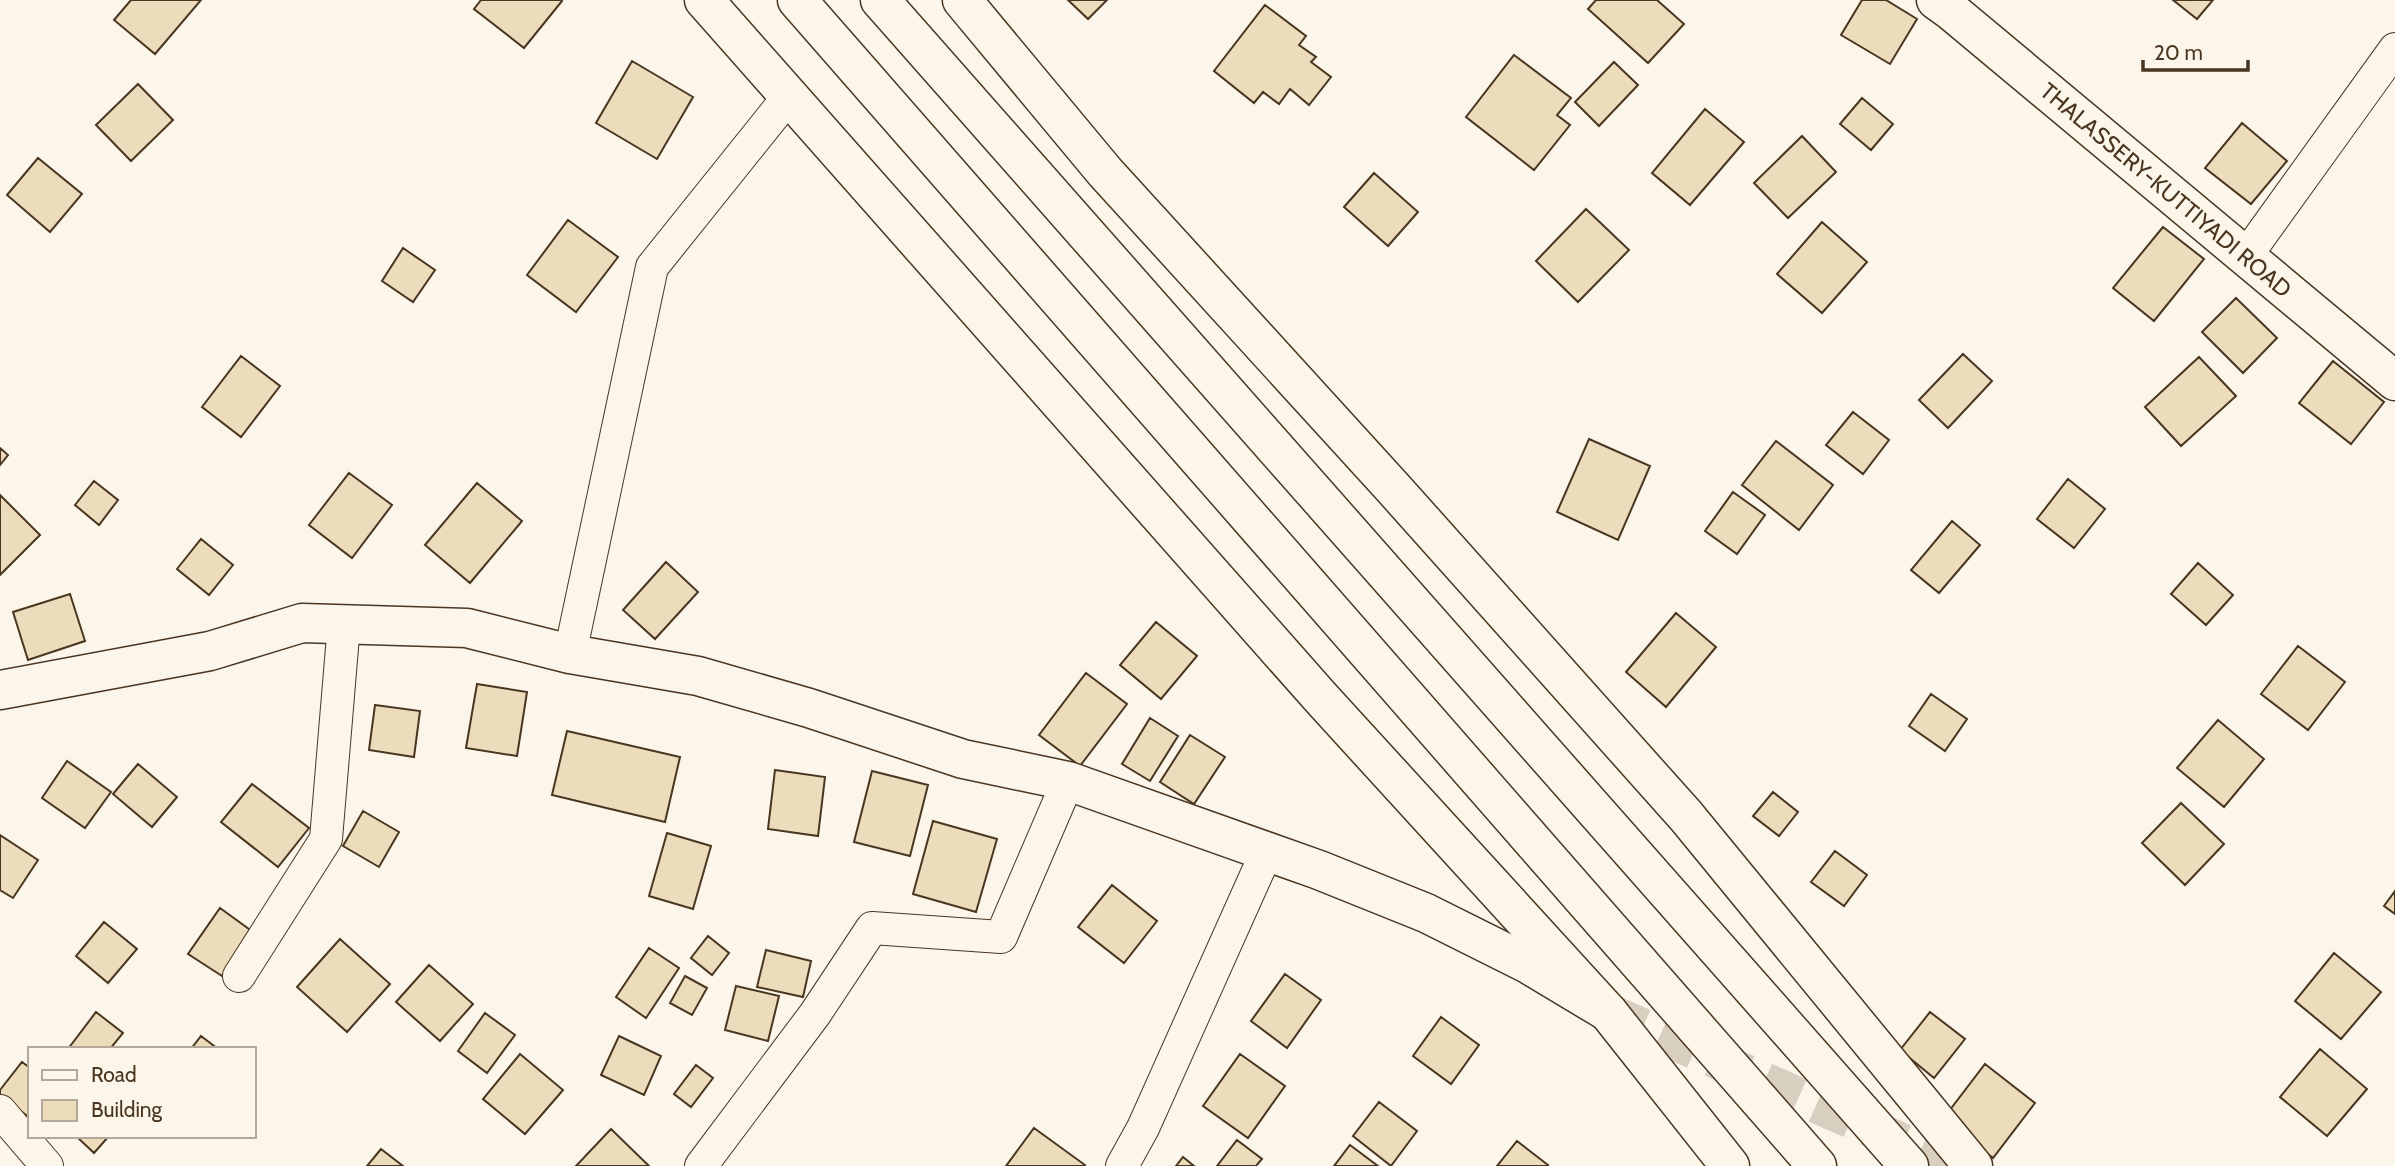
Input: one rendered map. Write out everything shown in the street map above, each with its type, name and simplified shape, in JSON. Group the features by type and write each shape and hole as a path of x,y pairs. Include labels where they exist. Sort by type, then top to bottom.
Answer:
{"main road":[{"path":"704,0 1322,699 1608,1012 1730,1166"},
{"path":"797,0 1817,1166"},
{"path":"880,0 1909,1166"},
{"path":"962,0 1105,172 1394,489 1686,816 1973,1166"},
{"name":"THALASSERY-KUTTIYADI ROAD","path":"1936,0 2395,381"},
{"path":"0,690 210,651 302,623 467,628 570,654 698,676 809,708 963,759 1068,781 1266,851 1426,913 1528,964 1608,1012"}],"street":[{"path":"2246,256 2395,49"},
{"path":"570,654 652,267 790,95"},
{"path":"239,976 326,839 344,624"},
{"path":"701,1166 815,1014 872,928 1001,937 1068,781"},
{"path":"1122,1166 1143,1128 1266,851"},
{"path":"0,1111 47,1166"}],"building":[{"path":"131,0 201,0 155,54 114,20"},
{"path":"481,0 562,1 524,48 474,9"},
{"path":"1068,0 1107,0 1088,19"},
{"path":"1596,0 1657,0 1684,24 1648,63 1588,9"},
{"path":"1862,0 1886,0 1917,19 1890,64 1841,35"},
{"path":"2173,0 2213,0 2197,19"},
{"path":"1265,5 1306,36 1299,45 1316,57 1311,62 1331,77 1309,105 1290,89 1279,104 1263,92 1254,103 1214,71"},
{"path":"1514,55 1571,98 1557,115 1570,125 1534,170 1466,117"},
{"path":"632,61 693,97 657,159 596,123"},
{"path":"1614,62 1638,85 1599,126 1575,102"},
{"path":"138,84 173,120 131,161 96,125"},
{"path":"1862,98 1893,124 1871,150 1840,124"},
{"path":"1705,109 1744,142 1690,205 1652,173"},
{"path":"2242,123 2287,161 2251,204 2205,168"},
{"path":"1802,136 1836,172 1788,218 1754,183"},
{"path":"38,158 82,194 50,232 7,195"},
{"path":"1374,173 1418,212 1388,246 1344,207"},
{"path":"1586,209 1629,250 1578,302 1536,261"},
{"path":"568,220 618,257 576,312 527,275"},
{"path":"1822,222 1867,262 1822,313 1777,274"},
{"path":"2163,227 2204,259 2154,321 2113,288"},
{"path":"403,248 435,270 413,302 382,281"},
{"path":"2236,298 2277,338 2243,373 2202,332"},
{"path":"1963,354 1992,381 1948,428 1919,400"},
{"path":"241,356 280,386 241,437 202,407"},
{"path":"2199,357 2236,396 2181,446 2145,407"},
{"path":"2333,361 2384,402 2351,444 2299,403"},
{"path":"1853,412 1889,440 1863,474 1826,445"},
{"path":"1589,439 1650,466 1618,540 1557,512"},
{"path":"1776,441 1833,485 1799,530 1742,485"},
{"path":"0,448 8,455 0,465"},
{"path":"349,473 392,505 352,558 309,525"},
{"path":"2068,479 2105,509 2074,548 2037,519"},
{"path":"94,481 118,500 99,525 75,505"},
{"path":"477,483 522,521 470,583 425,545"},
{"path":"1733,492 1765,515 1737,554 1705,531"},
{"path":"0,495 40,535 0,575"},
{"path":"1952,521 1980,545 1939,593 1911,570"},
{"path":"201,539 233,565 209,595 177,569"},
{"path":"666,562 698,592 655,639 623,610"},
{"path":"2198,563 2233,595 2206,625 2171,594"},
{"path":"70,594 85,641 28,660 13,612"},
{"path":"1676,613 1716,647 1666,707 1626,672"},
{"path":"1156,622 1197,656 1161,699 1120,665"},
{"path":"2298,646 2345,682 2308,730 2261,694"},
{"path":"1086,673 1127,704 1080,766 1039,735"},
{"path":"477,684 527,692 517,756 466,748"},
{"path":"1931,694 1967,719 1945,751 1909,726"},
{"path":"375,705 420,711 414,757 369,750"},
{"path":"1150,718 1178,736 1150,781 1122,764"},
{"path":"2218,720 2264,759 2224,807 2177,768"},
{"path":"567,731 680,757 665,822 552,795"},
{"path":"1190,735 1225,757 1194,804 1160,782"},
{"path":"67,761 111,792 85,828 42,798"},
{"path":"138,764 177,797 152,827 113,794"},
{"path":"775,770 825,777 818,836 768,829"},
{"path":"872,771 928,785 910,856 854,842"},
{"path":"252,784 309,828 278,867 221,822"},
{"path":"1773,792 1798,812 1779,836 1753,816"},
{"path":"2181,803 2224,844 2185,885 2142,843"},
{"path":"363,811 399,832 379,867 343,846"},
{"path":"933,821 997,839 976,912 913,894"},
{"path":"667,833 711,846 693,909 649,896"},
{"path":"0,835 38,860 13,898 0,890"},
{"path":"1835,851 1867,875 1844,906 1811,882"},
{"path":"1112,885 1157,921 1124,963 1078,927"},
{"path":"2395,891 2395,914 2384,906"},
{"path":"220,908 253,932 222,976 188,954"},
{"path":"104,922 137,949 108,983 76,956"},
{"path":"708,936 729,953 712,975 691,958"},
{"path":"340,939 390,984 347,1032 297,987"},
{"path":"649,948 679,968 646,1018 616,997"},
{"path":"766,950 811,961 803,997 757,987"},
{"path":"2334,953 2381,992 2341,1039 2295,1001"},
{"path":"429,965 473,1004 440,1041 396,1002"},
{"path":"1285,974 1321,1000 1287,1048 1251,1021"},
{"path":"685,976 707,988 692,1015 670,1003"},
{"path":"736,986 779,996 768,1041 725,1030"},
{"path":"96,1012 123,1033 112,1047 70,1047"},
{"path":"1930,1012 1965,1039 1934,1078 1900,1050"},
{"path":"485,1013 515,1035 487,1073 458,1051"},
{"path":"1441,1017 1479,1045 1451,1084 1413,1056"},
{"path":"201,1036 215,1047 193,1047"},
{"path":"619,1036 661,1056 644,1095 601,1075"},
{"path":"2320,1049 2367,1089 2327,1136 2280,1097"},
{"path":"520,1054 563,1090 525,1134 483,1099"},
{"path":"1240,1054 1285,1086 1248,1138 1203,1106"},
{"path":"22,1062 28,1066 28,1116 0,1095 0,1090"},
{"path":"1985,1064 2035,1103 1993,1158 1943,1119"},
{"path":"696,1065 713,1078 691,1107 674,1094"},
{"path":"1379,1102 1417,1131 1391,1166 1353,1136"},
{"path":"1034,1128 1085,1165 1006,1166"},
{"path":"611,1129 649,1166 576,1166"},
{"path":"78,1138 107,1138 94,1153"},
{"path":"1237,1140 1262,1159 1256,1166 1217,1166"},
{"path":"1517,1141 1548,1165 1497,1166"},
{"path":"1350,1145 1378,1166 1334,1166"},
{"path":"381,1149 403,1166 367,1166"},
{"path":"1183,1157 1194,1166 1176,1166"}],"tunnel":[{"path":"1608,1012 1956,1166"}]}
